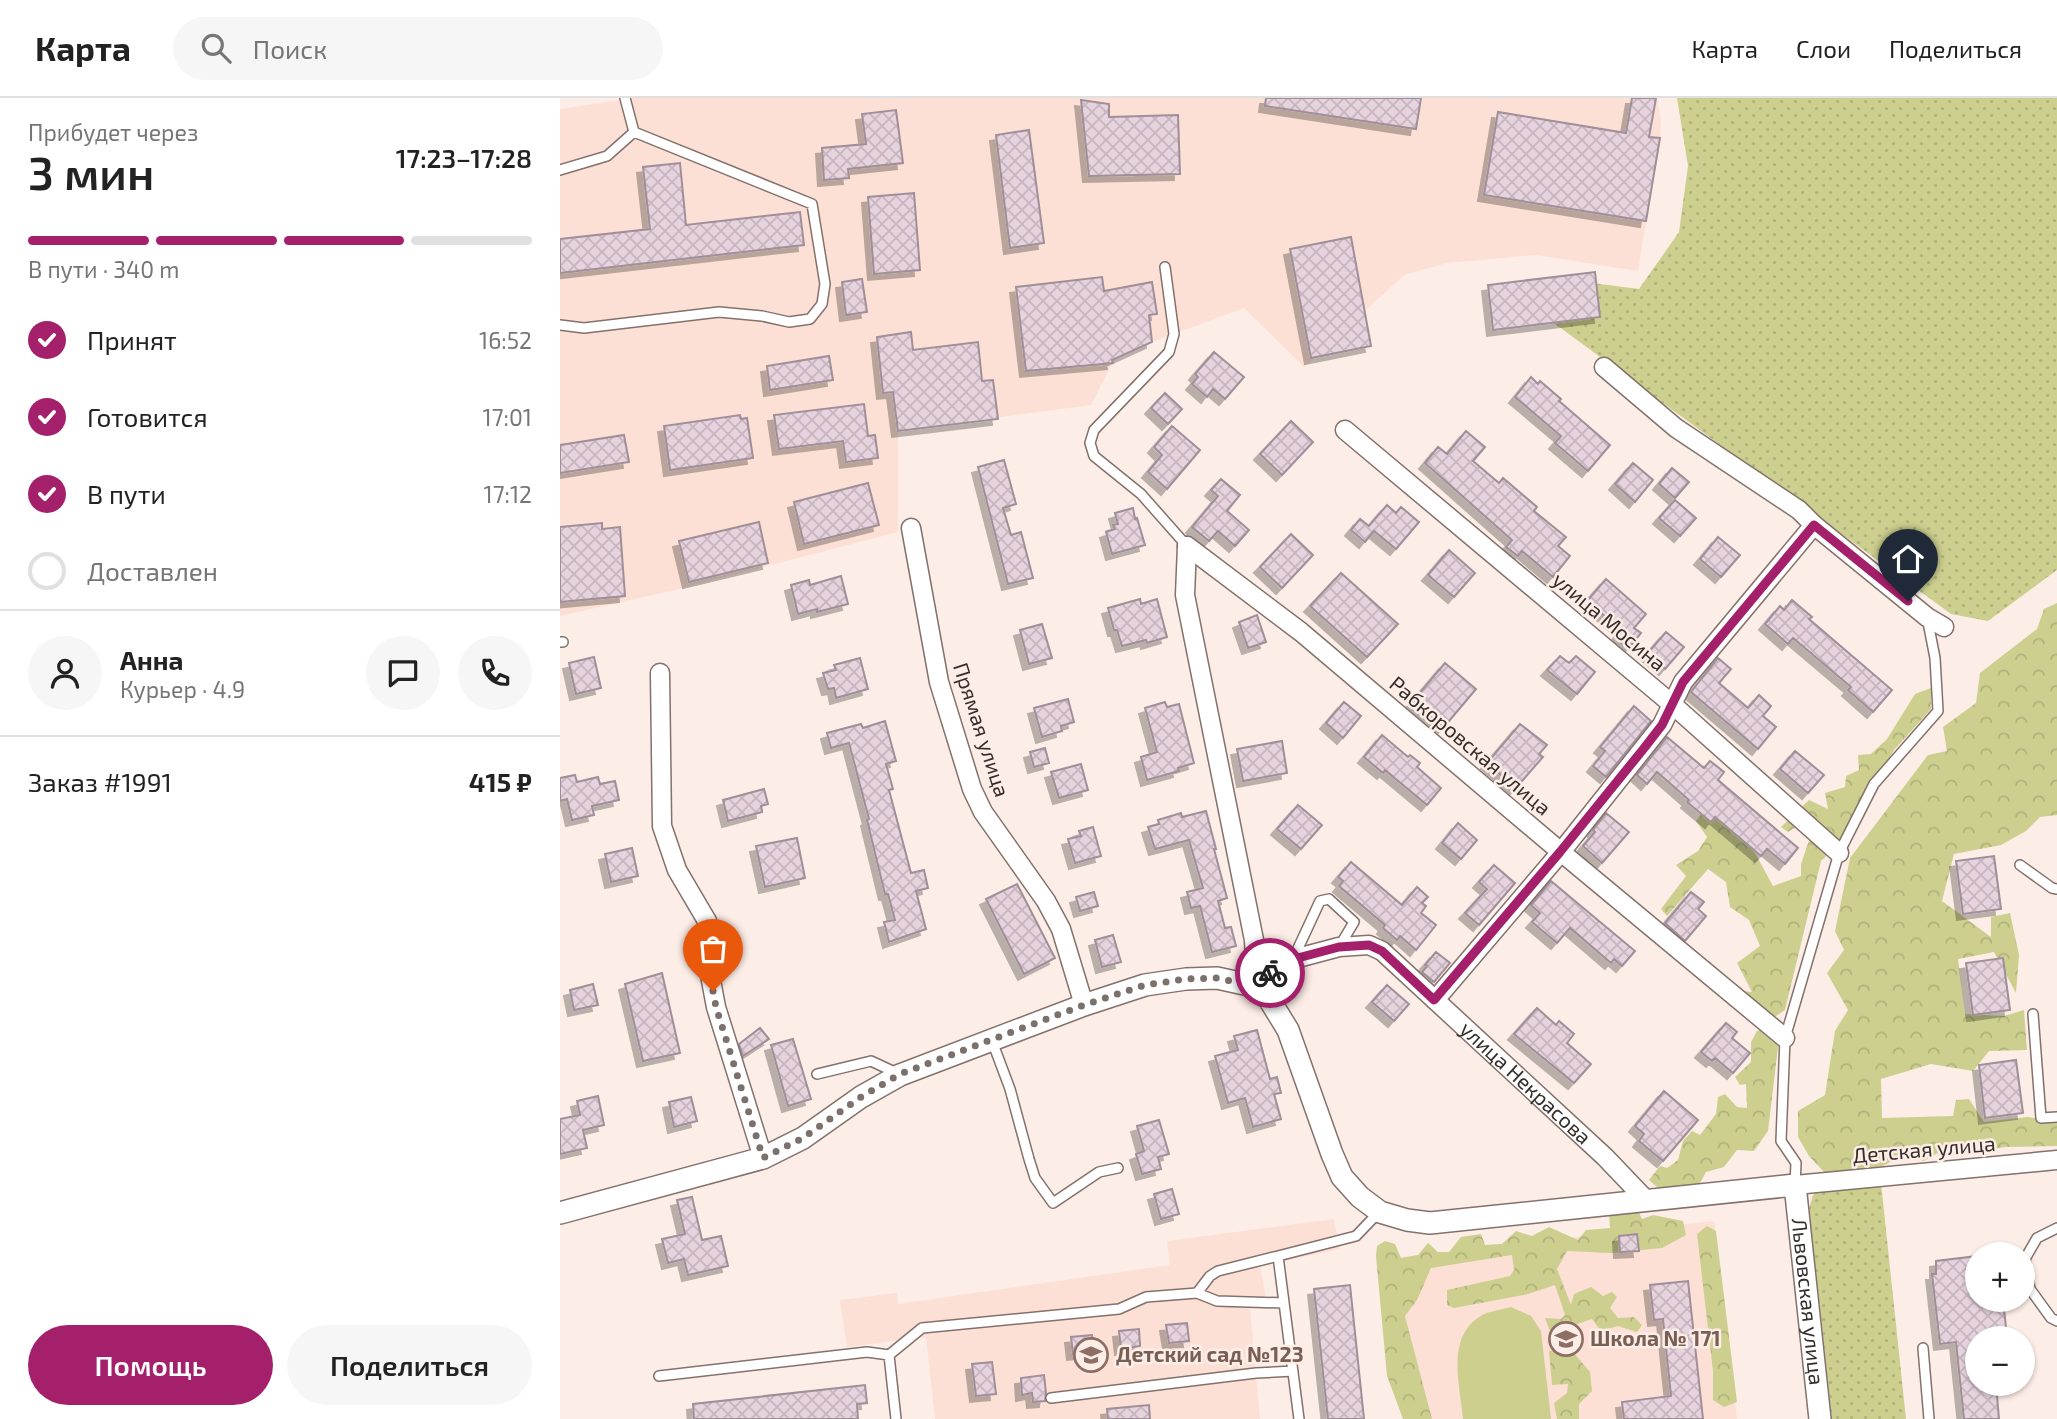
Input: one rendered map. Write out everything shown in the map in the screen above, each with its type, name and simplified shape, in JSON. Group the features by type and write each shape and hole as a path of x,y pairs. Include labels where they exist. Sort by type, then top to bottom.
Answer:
{"street":[{"path":"1604,367 1675,428 1799,510 1927,617 1944,627"},
{"name":"улица Мосина","path":"1345,430 1673,705 1839,853"},
{"path":"1434,1000 1560,852 1662,725 1683,682 1814,525"},
{"name":"Прямая улица","path":"911,528 939,682 972,789 983,812 1046,901 1061,929 1084,1005"},
{"name":"Рабкоровская улица","path":"1187,546 1301,632 1785,1038"},
{"path":"1187,546 1185,595 1254,940 1255,958 1249,985"},
{"path":"660,673 663,826 677,870 707,922 709,975 716,1007 763,1158"},
{"name":"улица Некрасова","path":"1249,985 1294,959 1339,947 1369,945 1382,951 1605,1157 1647,1201"},
{"path":"560,1213 763,1158 803,1138 861,1097 900,1074 1084,1005 1145,985 1217,978 1249,985 1269,999 1288,1030 1342,1177 1360,1197 1380,1212 1406,1220 1430,1223 1795,1185"},
{"name":"Детская улица","path":"1795,1185 2057,1160"},
{"name":"Львовская улица","path":"1795,1185 1820,1419"}],"lane":[{"path":"625,98 634,132"},
{"path":"560,170 607,156 634,132"},
{"path":"560,326 584,328 719,312 762,316 789,322 810,319 822,304 825,284 812,204 634,132"},
{"path":"1165,267 1174,334 1169,352 1094,430 1090,443 1094,456 1141,494 1187,546"},
{"path":"1795,1185 1796,1163 1781,1140 1785,1038 1839,853 1874,784 1938,711 1936,658 1927,617"},
{"path":"2020,865 2052,888 2057,888"},
{"path":"1294,959 1320,901 1329,899 1354,922 1339,947"},
{"path":"2033,1014 2040,1118 2057,1116"},
{"path":"992,1039 1010,1089 1035,1178 1053,1203 1100,1172 1118,1168"},
{"path":"817,1074 871,1061 900,1074"},
{"path":"1197,1293 1210,1276 1218,1271 1356,1236 1380,1212"},
{"path":"2057,1228 2037,1238 2025,1259 2030,1289 2051,1318 2057,1321"},
{"path":"1278,1256 1299,1419"},
{"path":"659,1376 867,1352 888,1355 922,1328 1119,1309 1146,1297 1197,1293 1217,1301 1284,1303"},
{"path":"1923,1348 1929,1419"},
{"path":"888,1355 896,1419"},
{"path":"1051,1398 1256,1373 1293,1371"}],"shaded area":[{"path":"635,98 1657,98 1661,120 1638,271 1535,255 1447,263 1404,275 1304,367 1244,308 1121,356 1112,363 1091,405 898,431 898,532 675,590 560,616 560,109"},
{"path":"1334,1219 1340,1249 1260,1266 1267,1304 1250,1307 1260,1419 935,1419 926,1337 847,1347 840,1300 897,1293 898,1304 1170,1265 1167,1241"},
{"name":"Школа № 171","path":"1714,1221 1737,1419 1427,1419 1383,1259"}],"green space":[{"path":"1677,98 2057,98 2057,570 1988,621 1951,614 1547,318 1569,280 1639,289 1679,232 1688,166"},
{"path":"2057,603 2057,815 2040,817 2026,831 2001,845 1954,854 1942,901 1991,937 1991,917 2010,913 2019,955 2016,993 1994,952 1958,959 1965,1014 2004,1016 2024,1010 2027,1050 1989,1051 1973,1071 1931,1064 1881,1079 1882,1118 1953,1116 1956,1100 1969,1099 1984,1122 2028,1117 2057,1122 2057,1146 2005,1147 1971,1153 1958,1141 1924,1161 1903,1155 1870,1173 1824,1172 1809,1156 1798,1137 1798,1111 1825,1095 1835,1031 1848,1010 1827,973 1844,950 1835,931 1850,858 1928,755 1947,751 1943,727 1976,703 1980,673 2037,629 2044,609"},
{"path":"1931,688 1931,709 1894,750 1836,846 1821,861 1785,1010 1773,1018 1742,991 1752,992 1737,963 1760,946 1749,920 1730,907 1726,882 1708,869 1667,916 1661,909 1686,876 1676,865 1698,851 1707,837 1696,821 1705,809 1737,820 1773,886 1801,876 1801,864 1815,823 1807,820 1788,832 1781,827 1809,800 1828,809 1825,793 1845,787 1846,776 1859,770 1858,755 1871,754 1887,739 1915,694"},
{"path":"1772,1027 1778,1047 1768,1131 1754,1151 1737,1150 1724,1167 1706,1172 1698,1187 1664,1193 1649,1180 1660,1166 1667,1168 1678,1160 1683,1141 1692,1131 1700,1135 1716,1114 1718,1097 1725,1094 1737,1107 1747,1108 1746,1084 1740,1085 1735,1077 1751,1062 1751,1042 1757,1031"},
{"path":"1881,1183 1906,1419 1832,1419 1809,1209 1813,1195 1818,1190"},
{"path":"1638,1210 1642,1219 1653,1215 1683,1221 1686,1235 1662,1248 1612,1253 1567,1251 1557,1269 1571,1305 1574,1294 1591,1287 1603,1296 1612,1292 1617,1297 1610,1308 1618,1318 1634,1317 1642,1325 1637,1332 1618,1326 1601,1331 1592,1319 1550,1331 1545,1318 1561,1319 1565,1315 1555,1285 1528,1294 1454,1308 1447,1305 1447,1290 1510,1276 1514,1270 1512,1255 1431,1268 1417,1300 1405,1316 1432,1419 1403,1419 1387,1376 1377,1246 1385,1241 1395,1244 1401,1258 1418,1255 1428,1243 1438,1252 1449,1252 1461,1237 1481,1234 1485,1245 1502,1244 1516,1231 1532,1236 1549,1227 1578,1240 1586,1230 1610,1228 1609,1212"},
{"path":"1707,1226 1716,1231 1737,1402 1724,1407 1713,1400 1713,1371 1697,1234"},
{"path":"1511,1307 1531,1316 1541,1331 1551,1419 1463,1419 1458,1378 1462,1337 1479,1317"},
{"path":"1569,1347 1590,1372 1592,1391 1579,1404 1579,1419 1557,1419 1554,1403 1567,1393 1568,1384 1552,1385 1549,1351"}],"building":[{"path":"1266,98 1421,98 1416,129 1265,106"},
{"path":"1632,98 1656,98 1649,137 1660,138 1646,221 1484,195 1498,112 1626,133"},
{"path":"1081,100 1109,104 1109,117 1178,115 1180,174 1089,176"},
{"path":"896,110 903,163 848,169 849,178 824,180 822,148 866,144 862,114"},
{"path":"1029,130 1044,243 1010,248 996,135"},
{"path":"680,163 686,225 800,212 804,245 560,273 560,239 650,229 643,167"},
{"path":"914,193 920,270 874,274 868,197"},
{"path":"1351,237 1371,346 1311,358 1290,249"},
{"path":"1595,272 1600,317 1493,330 1488,285"},
{"path":"1102,277 1104,291 1152,282 1157,314 1149,315 1152,342 1112,360 1113,363 1026,371 1016,287"},
{"path":"862,279 867,312 846,315 842,282"},
{"path":"911,332 913,350 978,342 982,381 993,380 998,419 898,431 893,392 883,393 877,337"},
{"path":"1214,352 1244,377 1225,399 1213,389 1207,397 1192,384 1198,377 1195,374"},
{"path":"829,356 833,380 770,390 767,366"},
{"path":"1531,377 1561,399 1559,401 1610,445 1588,471 1555,443 1561,436 1515,397"},
{"path":"1165,393 1182,409 1168,424 1151,408"},
{"path":"864,404 868,436 875,435 878,458 846,462 843,441 779,449 774,415"},
{"path":"740,415 741,419 747,418 753,458 670,470 664,426"},
{"path":"1291,421 1313,442 1282,475 1260,454"},
{"path":"1172,426 1200,450 1167,489 1148,472 1162,455 1154,447"},
{"path":"1466,431 1485,447 1473,461 1499,483 1503,478 1537,507 1534,511 1566,537 1558,546 1570,556 1553,577 1522,551 1518,556 1506,547 1512,540 1425,463 1438,447 1447,454"},
{"path":"624,435 629,462 560,473 560,445"},
{"path":"1004,460 1016,504 1003,508 1011,535 1021,532 1033,578 1008,584 978,467"},
{"path":"1633,463 1653,480 1635,502 1615,484"},
{"path":"1672,468 1689,482 1675,498 1659,484"},
{"path":"1221,479 1240,495 1227,511 1249,530 1235,546 1218,531 1209,541 1192,527 1218,496 1211,490"},
{"path":"868,483 879,525 804,544 794,502"},
{"path":"1675,500 1696,518 1680,536 1659,518"},
{"path":"1387,505 1396,513 1401,507 1419,522 1396,549 1374,531 1365,542 1351,530 1360,519 1369,526"},
{"path":"1133,508 1145,545 1112,554 1106,532 1115,529 1113,525 1118,524 1115,513"},
{"path":"759,522 768,563 689,582 679,541"},
{"path":"602,523 602,529 620,527 625,596 560,602 560,527"},
{"path":"1291,534 1313,555 1282,588 1260,567"},
{"path":"1718,537 1740,555 1721,577 1700,559"},
{"path":"1449,550 1475,573 1454,597 1428,575"},
{"path":"1341,573 1398,624 1367,657 1310,606"},
{"path":"841,576 848,604 798,614 791,585 809,580 810,585"},
{"path":"1606,579 1646,614 1634,628 1641,633 1628,649 1615,638 1621,630 1587,601"},
{"path":"1140,599 1141,604 1157,599 1167,637 1122,646 1108,608"},
{"path":"1792,600 1812,617 1809,619 1892,690 1873,712 1848,690 1851,687 1793,638 1788,644 1765,624 1780,606 1784,610"},
{"path":"1257,615 1266,642 1248,648 1239,622"},
{"path":"1042,624 1052,658 1029,664 1020,630"},
{"path":"1666,632 1684,647 1665,669 1647,654"},
{"path":"1560,656 1569,663 1576,656 1595,672 1577,694 1547,670"},
{"path":"594,657 601,688 576,694 569,663"},
{"path":"860,658 868,689 836,698 834,688 828,689 823,673 836,670 834,665"},
{"path":"1718,658 1731,669 1719,683 1748,708 1759,695 1771,706 1763,716 1776,727 1758,749 1691,692"},
{"path":"1445,663 1476,689 1444,727 1413,701"},
{"path":"1068,699 1074,722 1061,726 1062,731 1042,737 1034,708"},
{"path":"1165,702 1167,707 1179,704 1194,763 1178,768 1179,771 1147,780 1141,757 1157,752 1145,708"},
{"path":"1344,702 1361,716 1343,738 1326,723"},
{"path":"1634,706 1651,721 1606,777 1593,766 1605,751 1600,747"},
{"path":"885,721 896,761 886,764 893,789 889,790 911,873 924,870 928,888 916,891 926,929 889,942 884,922 895,920 888,894 885,894 849,743 831,748 827,733 861,724 863,728"},
{"path":"1520,724 1547,745 1539,754 1543,757 1516,788 1487,763"},
{"path":"1382,735 1408,757 1410,755 1420,763 1417,767 1441,788 1427,805 1385,770 1383,773 1364,757"},
{"path":"1667,737 1704,768 1710,761 1724,772 1718,780 1798,848 1785,864 1767,849 1761,856 1715,817 1711,822 1657,772 1647,784 1637,775"},
{"path":"1282,741 1287,773 1243,781 1237,749"},
{"path":"1045,748 1049,763 1034,767 1030,752"},
{"path":"1795,751 1824,775 1808,793 1780,769"},
{"path":"1081,764 1088,790 1059,798 1051,772"},
{"path":"575,775 577,782 598,777 600,784 615,781 619,800 592,806 594,815 572,820 567,799 560,801 560,778"},
{"path":"764,789 768,804 761,806 762,812 728,821 723,800"},
{"path":"1298,805 1322,825 1301,849 1277,829"},
{"path":"1206,811 1227,898 1218,901 1225,928 1231,927 1236,946 1212,952 1200,906 1191,908 1187,892 1203,888 1189,840 1155,849 1148,827 1159,824 1158,820 1181,813 1182,817"},
{"path":"1606,813 1629,832 1602,863 1583,846"},
{"path":"1458,823 1477,840 1461,859 1442,843"},
{"path":"1093,827 1101,856 1075,863 1068,839 1081,836 1079,831"},
{"path":"797,838 805,878 765,887 756,846"},
{"path":"632,848 638,876 611,882 605,854"},
{"path":"1994,856 2001,909 1963,914 1956,861"},
{"path":"1351,862 1402,905 1417,887 1428,897 1422,903 1426,906 1421,913 1436,925 1416,950 1400,936 1397,940 1383,928 1385,925 1339,886 1343,881 1338,877"},
{"path":"1494,865 1515,883 1479,925 1465,913 1487,889 1479,882"},
{"path":"1551,881 1635,951 1622,966 1614,959 1611,963 1570,928 1557,943 1532,922 1540,913 1531,905"},
{"path":"1017,884 1055,958 1024,974 986,899"},
{"path":"1094,892 1098,906 1080,911 1076,897"},
{"path":"1691,892 1704,902 1698,909 1706,916 1685,941 1665,923"},
{"path":"1113,935 1121,962 1102,967 1095,940"},
{"path":"1436,952 1450,963 1434,982 1422,972"},
{"path":"2003,958 2010,1010 1973,1015 1966,963"},
{"path":"662,973 680,1053 643,1061 625,984"},
{"path":"593,984 598,1005 574,1010 570,990"},
{"path":"1387,985 1409,1004 1394,1021 1372,1002"},
{"path":"1537,1008 1556,1025 1559,1021 1574,1034 1567,1043 1591,1064 1574,1083 1514,1034"},
{"path":"1726,1023 1737,1032 1732,1038 1750,1053 1733,1073 1715,1058 1712,1061 1701,1052"},
{"path":"760,1028 769,1039 743,1056 739,1044"},
{"path":"1257,1030 1270,1079 1277,1077 1281,1093 1274,1094 1281,1119 1253,1127 1245,1098 1228,1103 1215,1056 1238,1050 1234,1036"},
{"path":"793,1039 811,1099 788,1106 771,1045"},
{"path":"2016,1060 2023,1113 1985,1118 1979,1065"},
{"path":"1664,1091 1698,1120 1663,1161 1639,1141 1644,1134 1635,1126"},
{"path":"598,1096 604,1125 583,1130 587,1148 560,1154 560,1119 580,1115 577,1101"},
{"path":"691,1097 697,1121 674,1127 669,1102"},
{"path":"1159,1120 1169,1154 1158,1157 1161,1169 1142,1174 1136,1154 1144,1151 1137,1126"},
{"path":"1172,1189 1179,1214 1161,1219 1154,1194"},
{"path":"692,1197 702,1240 721,1236 728,1266 688,1275 684,1259 668,1263 662,1239 685,1234 677,1200"},
{"path":"1637,1234 1639,1251 1620,1252 1619,1236"},
{"path":"1965,1258 1965,1312 2004,1312 2006,1326 1965,1326 1965,1396 1997,1396 1999,1419 1964,1419 1956,1342 1940,1344 1932,1274 1936,1274 1936,1261"},
{"path":"1688,1281 1703,1419 1624,1419 1622,1402 1671,1396 1663,1319 1654,1320 1650,1285"},
{"path":"1350,1285 1364,1419 1328,1419 1314,1289"},
{"path":"1187,1323 1189,1341 1169,1343 1166,1325"},
{"path":"1139,1329 1140,1346 1121,1349 1119,1331"},
{"path":"1092,1335 1094,1352 1073,1354 1071,1337"},
{"path":"992,1362 996,1394 976,1396 972,1364"},
{"path":"1044,1375 1045,1401 1033,1402 1032,1393 1022,1395 1021,1378"},
{"path":"865,1385 867,1403 857,1404 858,1419 694,1419 693,1404"},
{"path":"1149,1405 1150,1419 1108,1419 1107,1409"}],"way so far":[{"path":"713,991 763,1158 803,1138 861,1097 900,1074 1084,1005 1145,985 1217,978 1249,985 1270,973"}],"place":[{"name":"Школа № 171","path":"1566,1339"},
{"name":"Детский сад №123","path":"1091,1355"}],"route":[{"path":"1270,973 1294,959 1339,947 1369,945 1382,951 1434,1000 1645,747 1662,725 1683,682 1814,525 1908,601"}]}
